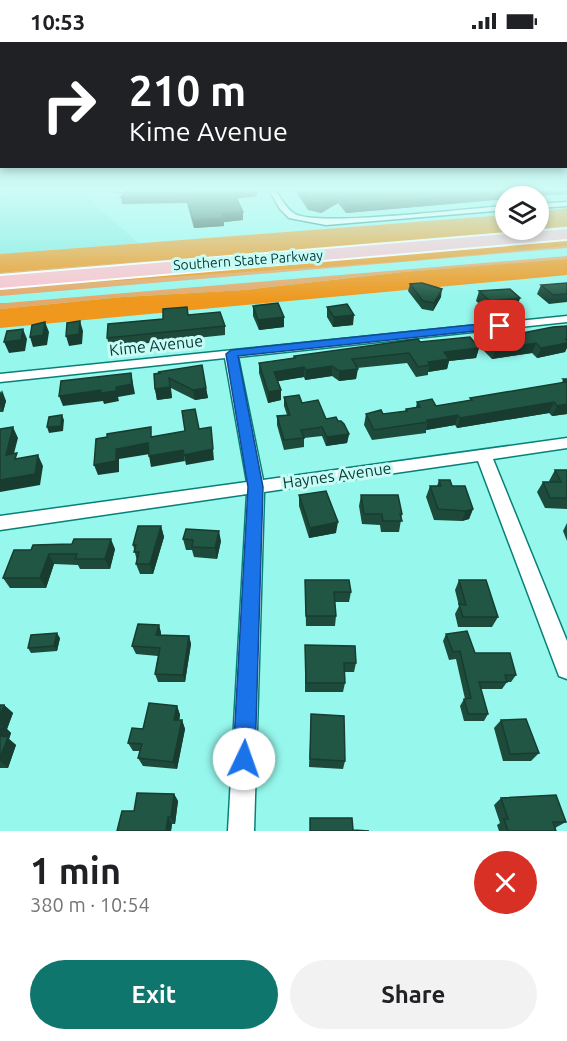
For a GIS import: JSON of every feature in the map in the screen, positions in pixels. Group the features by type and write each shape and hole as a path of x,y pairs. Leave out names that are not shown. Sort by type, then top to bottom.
{"highway":[{"name":"Southern State Parkway","path":"0,282 567,234"},
{"path":"514,257 567,252"},
{"name":"Southern State Parkway","path":"0,300 337,272"}],"street":[{"name":"Kime Avenue","path":"0,378 567,319"},
{"path":"231,354 256,487 240,831"},
{"name":"Haynes Avenue","path":"0,523 567,443"},
{"path":"483,454 567,668"}],"shaded area":[{"path":"0,227 120,227 138,243 0,254"},
{"path":"352,227 495,227 495,234 0,273 0,254"},
{"path":"559,227 567,227 567,229 549,231 549,228"},
{"path":"495,233 495,235 0,277 0,273"},
{"path":"567,237 567,248 0,296 0,285"},
{"path":"567,239 567,246 409,261 10,288 149,274"},
{"path":"567,256 567,259 550,261 403,272 244,290 123,297 0,309 0,303"},
{"path":"567,259 567,275 0,328 0,309 123,297 244,290 403,272"}],"building":[{"path":"422,283 442,289 434,303 423,301 410,284"},
{"path":"567,283 567,294 553,295 541,285"},
{"path":"510,289 520,298 490,301 479,291"},
{"path":"278,303 284,317 258,320 253,306"},
{"path":"347,304 354,315 334,317 327,307"},
{"path":"187,307 188,315 220,312 225,326 107,338 108,324 163,319 163,309"},
{"path":"80,321 79,334 66,336 67,323"},
{"path":"45,322 43,335 30,337 32,325"},
{"path":"567,326 567,339 565,339 567,343 541,348 536,343 496,349 486,340 553,327"},
{"path":"23,329 21,340 4,342 7,331"},
{"path":"470,337 479,348 444,352 449,359 428,362 430,365 418,367 409,353 352,359 358,369 339,371 332,366 306,370 304,367 274,372 281,390 268,392 259,363 418,339 420,342"},
{"path":"202,365 206,388 193,390 169,378 170,387 155,389 154,374"},
{"path":"131,373 132,384 116,387 116,391 101,393 101,390 59,396 61,381"},
{"path":"563,379 567,379 567,404 557,406 554,402 460,418 458,415 374,430 366,414 381,410 383,414 407,411 406,409 420,407 417,402 432,399 436,406 472,400 470,398 566,382"},
{"path":"299,395 302,403 318,400 326,419 336,417 344,424 349,434 327,437 322,427 301,430 304,438 284,440 277,416 290,415 284,397"},
{"path":"195,409 199,429 211,427 213,449 184,455 183,450 149,456 148,443 116,449 116,461 94,465 96,439 107,437 107,434 151,427 151,437 185,431 182,411"},
{"path":"62,415 61,426 47,427 49,417"},
{"path":"13,427 6,455 17,453 15,459 38,455 35,474 0,480 0,429"},
{"path":"555,470 567,470 567,498 550,498 543,482 561,482"},
{"path":"439,480 450,480 452,486 465,486 473,509 466,511 438,509 430,486 441,486"},
{"path":"326,491 338,522 310,528 299,495"},
{"path":"361,495 398,495 402,521 383,521 382,514 364,514"},
{"path":"138,526 161,526 150,564 136,564 139,552 134,552 136,545 133,545"},
{"path":"186,529 219,531 215,548 192,547 193,540 183,539"},
{"path":"74,539 111,539 105,559 75,559 77,554 49,554 40,578 3,578 14,550 31,550 33,545 72,544"},
{"path":"305,580 349,580 351,592 334,592 336,616 306,616"},
{"path":"459,580 486,580 498,617 463,617 459,604 466,605"},
{"path":"138,624 159,625 156,635 189,636 183,675 155,674 160,648 132,646"},
{"path":"467,631 475,653 510,653 516,675 505,675 507,682 479,682 488,714 468,714 464,699 471,698 460,651 453,652 446,634"},
{"path":"57,633 54,646 28,648 31,635"},
{"path":"305,645 355,646 356,663 344,663 345,683 306,683"},
{"path":"149,703 177,706 174,720 182,720 173,762 138,758 142,744 128,743 132,728 143,729"},
{"path":"0,705 4,705 0,717"},
{"path":"311,714 344,716 345,761 310,759"},
{"path":"526,719 539,753 510,754 501,720"},
{"path":"0,736 8,737 0,758"},
{"path":"137,793 174,794 171,817 168,817 166,831 117,831 122,811 134,811"},
{"path":"556,795 566,822 553,822 556,831 508,831 504,819 508,819 501,798"},
{"path":"310,818 352,818 353,830 369,831 310,831"}],"route":[{"path":"244,759 256,487 231,354 500,326"}]}
